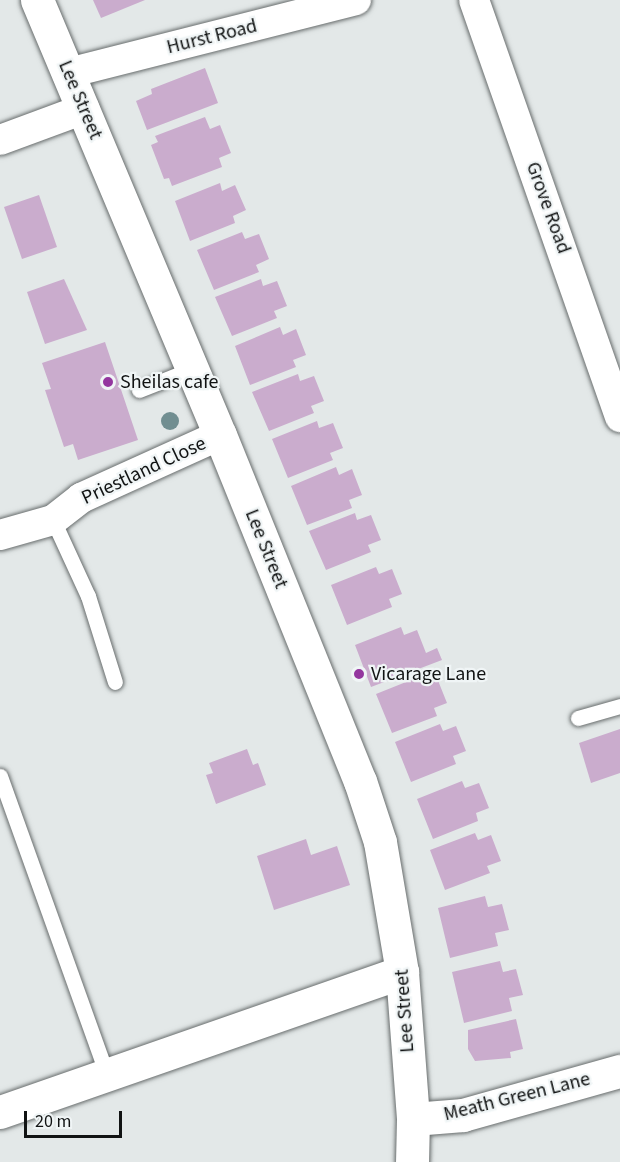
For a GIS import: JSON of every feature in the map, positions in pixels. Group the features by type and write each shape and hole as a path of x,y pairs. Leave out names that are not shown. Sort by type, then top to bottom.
{"street":[{"name":"Lee Street","path":"37,0 220,435 360,781 380,842 402,972 413,1119 412,1162"},
{"name":"Hurst Road","path":"68,74 356,0"},
{"name":"Grove Road","path":"474,0 613,369 620,417"},
{"path":"0,140 84,109"},
{"name":"Priestland Close","path":"2,534 53,520 81,498 220,435"},
{"path":"0,1112 402,972"},
{"name":"Meath Green Lane","path":"413,1119 463,1115 620,1071"}],"lane":[{"path":"139,390 192,369"},
{"path":"53,520 88,596 114,682"},
{"path":"578,718 620,706"},
{"path":"0,776 107,1075"}],"building":[{"path":"93,0 145,0 101,18"},
{"path":"205,68 218,103 147,130 136,101 152,94 151,89"},
{"path":"205,117 210,129 220,125 231,153 219,158 222,167 172,186 169,178 164,179 151,145 158,142 155,136"},
{"path":"220,183 222,191 235,185 246,210 233,216 235,223 190,241 175,201"},
{"path":"39,195 57,247 22,259 4,207"},
{"path":"242,232 245,239 259,234 269,259 256,265 259,272 214,290 197,250"},
{"path":"64,279 87,330 45,344 27,292"},
{"path":"261,279 263,286 277,281 287,306 274,311 277,318 232,336 215,297"},
{"path":"280,327 283,335 296,329 306,355 293,360 296,367 250,385 235,346"},
{"path":"105,342 138,440 78,460 73,444 64,447 45,390 51,389 42,363"},
{"path":"298,374 300,381 314,376 324,401 311,406 314,413 269,431 252,392"},
{"path":"317,421 319,428 333,423 343,448 330,453 333,460 288,478 272,439"},
{"path":"336,467 339,475 352,469 362,495 349,500 352,508 307,525 291,486"},
{"path":"355,513 357,520 371,515 381,540 368,545 371,552 326,570 309,531"},
{"path":"376,567 379,574 392,569 402,594 389,599 392,607 347,625 331,585"},
{"path":"401,627 404,635 417,630 426,653 437,648 442,660 371,687 355,645"},
{"path":"421,676 423,683 437,678 447,703 434,708 437,716 392,733 376,694"},
{"path":"440,724 443,731 456,726 466,751 453,756 456,764 411,782 395,742"},
{"path":"620,729 620,773 591,783 579,743"},
{"path":"247,749 253,765 258,763 266,785 216,804 206,775 213,773 209,763"},
{"path":"462,781 465,788 479,783 489,808 476,813 478,821 433,839 417,799"},
{"path":"475,833 478,840 491,835 501,861 487,866 490,873 445,890 430,850"},
{"path":"306,839 311,855 337,846 350,885 274,910 257,856"},
{"path":"485,896 488,907 502,904 509,930 495,933 498,946 450,958 438,908"},
{"path":"500,961 503,972 516,969 523,995 509,998 512,1011 464,1023 452,972"},
{"path":"516,1019 523,1049 510,1052 511,1058 475,1061 468,1049 468,1030"}],"place":[{"name":"Sheilas cafe","path":"108,382"},
{"name":"Vicarage Lane","path":"359,674"}]}
